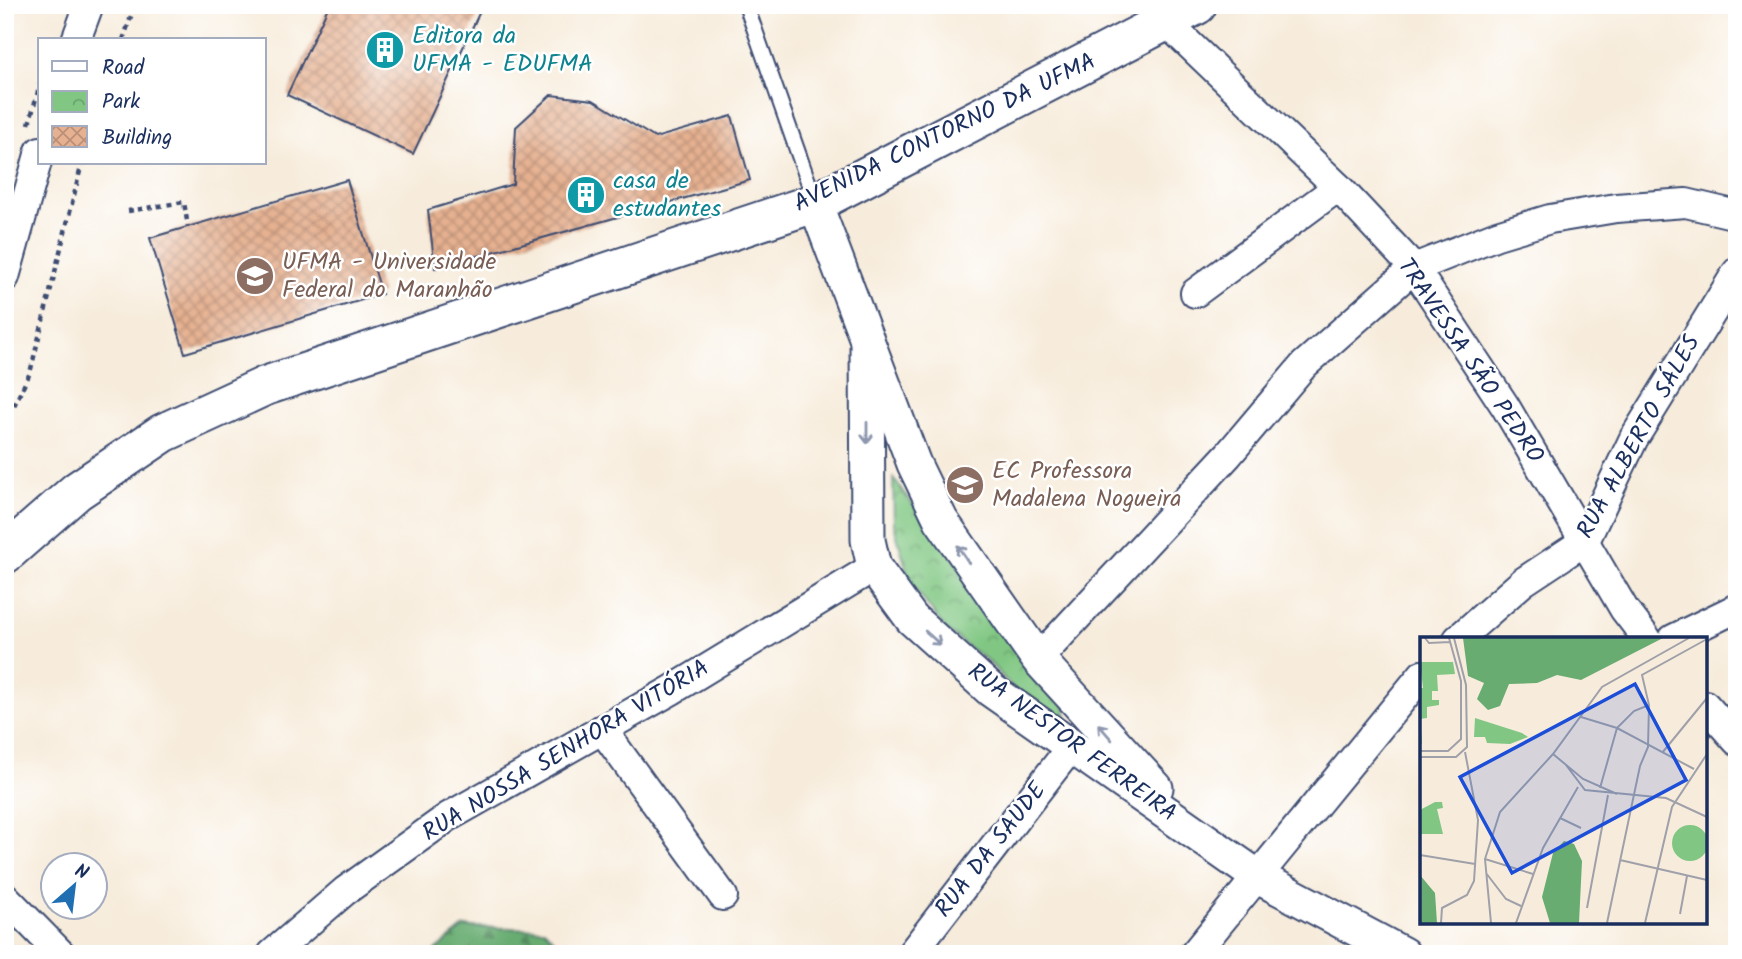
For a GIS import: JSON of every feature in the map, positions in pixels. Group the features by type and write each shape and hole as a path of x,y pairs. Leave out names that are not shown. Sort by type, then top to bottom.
{"main road":[{"name":"AVENIDA CONTORNO DA UFMA","path":"5,554 77,491 163,433 265,386 815,203 1182,14"}],"street":[{"path":"77,38 89,5"},
{"name":"TRAVESSA SÃO PEDRO","path":"1182,14 1414,268 1505,406 1624,609 1645,637"},
{"path":"5,277 38,158"},
{"path":"1195,293 1338,187"},
{"name":"RUA NESTOR FERREIRA","path":"815,203 914,464 941,520 1038,659 1201,836"},
{"path":"1038,659 1227,455 1304,365 1414,268 1497,234 1550,219 1616,208 1686,203 1737,215"},
{"name":"RUA ALBERTO SÁLES","path":"1460,637 1523,582 1586,541 1633,438 1737,272"},
{"name":"RUA NESTOR FERREIRA","path":"867,340 868,540 874,567 912,619 991,690 1258,877 1403,954"},
{"name":"RUA NOSSA SENHORA VITÓRIA","path":"272,954 345,891 448,817 874,567"},
{"path":"1677,637 1737,608"},
{"path":"1194,954 1420,677"},
{"path":"1707,707 1737,741"},
{"path":"602,729 723,896"},
{"name":"RUA DA SAUDE","path":"911,954 1071,747"},
{"path":"5,897 61,954"}],"lane":[{"path":"746,5 815,203"}],"path":[{"path":"125,38 135,5"},
{"path":"5,424 30,373 82,164"},
{"path":"128,211 184,202 188,227"}],"green space":[{"path":"893,478 1065,706 1067,716 1060,721 1034,710 988,661 947,631 910,582 894,525"},
{"path":"464,927 544,929 569,954 431,954"}],"building":[{"name":"Editora da UFMA - EDUFMA","path":"329,5 483,5 413,154 287,95"},
{"name":"casa de estudantes","path":"551,95 593,100 655,138 732,116 750,180 435,268 428,210 513,184 516,127"},
{"path":"347,180 382,294 185,353 150,238"}],"place":[{"name":"Editora da UFMA - EDUFMA","path":"385,50"},
{"name":"casa de estudantes","path":"586,195"},
{"name":"UFMA - Universidade Federal do Maranhão","path":"255,276"},
{"name":"EC Professora Madalena Nogueira","path":"965,485"}]}
